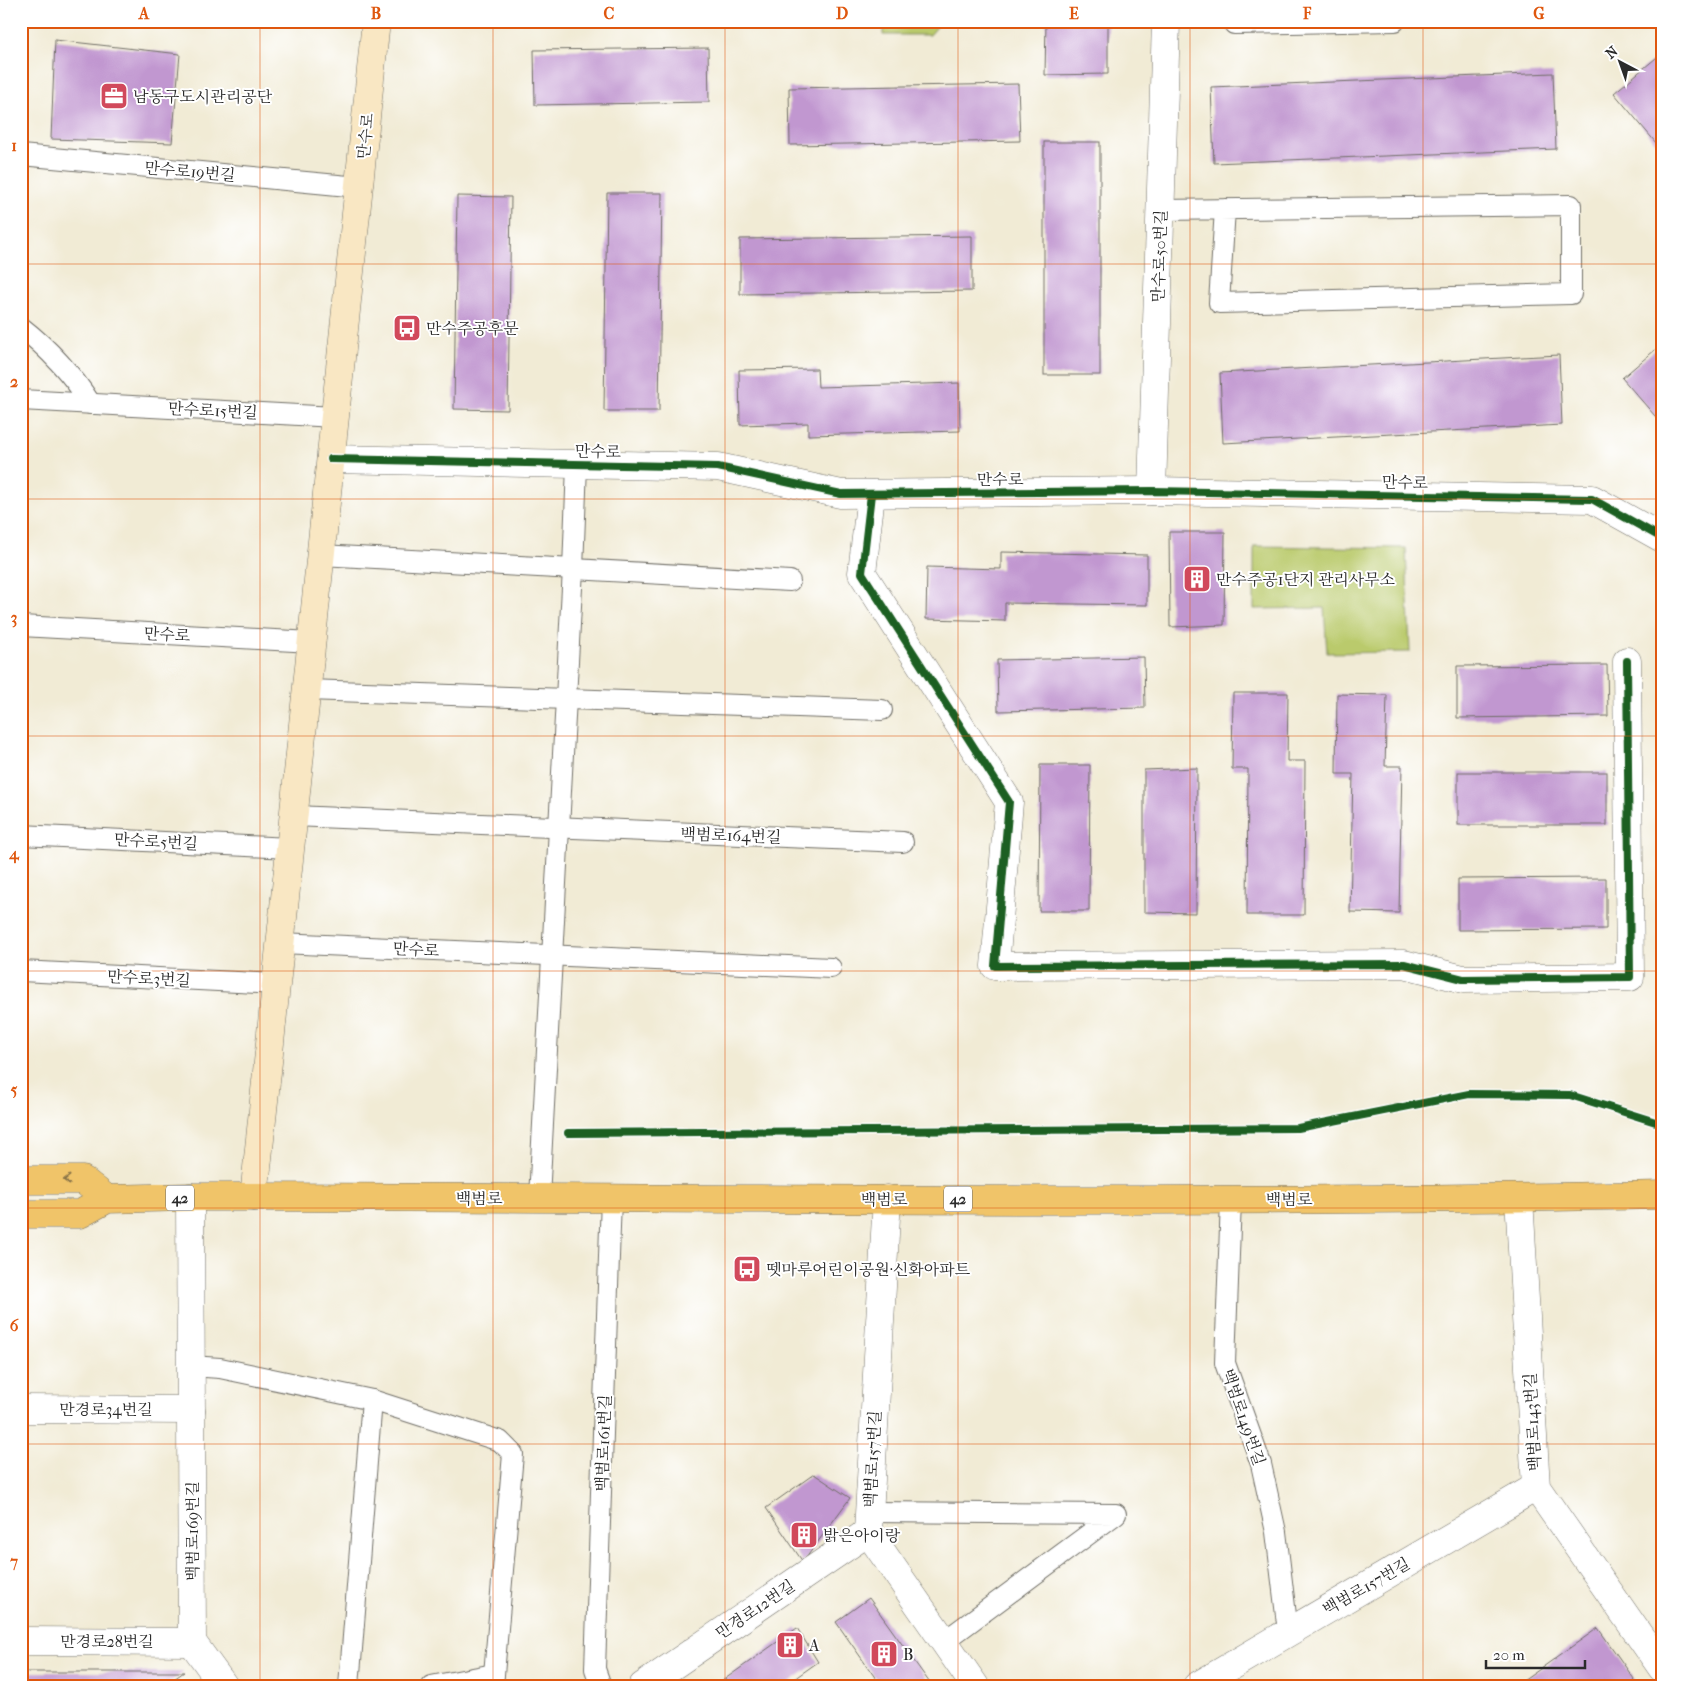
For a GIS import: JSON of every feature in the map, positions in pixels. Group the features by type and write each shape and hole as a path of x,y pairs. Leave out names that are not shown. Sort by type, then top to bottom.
{"main road":[{"path":"21,1180 83,1180 107,1199"},
{"name":"백범로","path":"21,1214 80,1214 107,1199 190,1197 1231,1200 1519,1198 1662,1194"}],"street":[{"name":"만수로","path":"254,1197 376,21"},
{"name":"만수로50번길","path":"1152,491 1166,21"},
{"name":"만수로","path":"331,459 718,467 841,494 1152,491 1592,498 1662,538"},
{"path":"871,494 862,573 1009,802 995,966 1404,964 1463,979 1630,977 1627,660"},
{"name":"백범로169번길","path":"190,1197 192,1642"},
{"name":"백범로143번길","path":"1519,1198 1536,1487 1662,1668"},
{"name":"백범로157번길","path":"887,1199 868,1522 975,1686"},
{"name":"만경로34번길","path":"21,1409 191,1410"},
{"name":"백범로157번길","path":"1196,1686 1536,1487"},
{"name":"만경로12번길","path":"643,1686 868,1522"},
{"name":"만경로28번길","path":"21,1641 192,1642"},
{"path":"192,1642 220,1684"}],"lane":[{"path":"1234,21 1234,24 1395,21"},
{"name":"만수로19번길","path":"21,155 359,187"},
{"path":"1161,210 1225,209 1571,205 1571,294 1219,302 1225,209"},
{"path":"21,327 37,340 75,378 91,404"},
{"name":"만수로15번길","path":"21,400 335,417"},
{"path":"539,1198 573,569 576,465"},
{"path":"321,554 790,580"},
{"name":"만수로","path":"21,626 312,642"},
{"path":"307,690 882,710"},
{"path":"294,816 559,828"},
{"name":"백범로164번길","path":"559,828 903,842"},
{"name":"만수로5번길","path":"21,835 290,848"},
{"name":"만수로","path":"280,943 552,955"},
{"path":"552,955 831,968"},
{"name":"만수로3번길","path":"21,971 276,984"},
{"name":"백범로161번길","path":"601,1686 595,1669 611,1198"},
{"name":"백범로149번길","path":"1231,1200 1225,1363 1261,1464 1276,1532 1288,1632"},
{"path":"191,1366 220,1368 372,1400 500,1441 512,1454 494,1680 431,1686"},
{"path":"349,1686 372,1400"},
{"path":"868,1522 1116,1514 950,1637 949,1648"}],"green space":[{"path":"883,21 942,21 930,35 883,35"},
{"path":"1254,546 1406,548 1410,652 1327,653 1324,608 1254,609"}],"building":[{"path":"1046,21 1108,21 1108,74 1045,75"},
{"name":"남동구도시관리공단","path":"55,40 180,54 172,143 51,139"},
{"path":"708,48 709,102 535,105 534,50"},
{"path":"1662,53 1662,150 1614,93"},
{"path":"1553,73 1556,149 1214,163 1211,87"},
{"path":"1018,84 1020,141 790,145 789,88"},
{"path":"1044,142 1100,142 1100,375 1044,375"},
{"path":"607,193 662,193 659,411 604,411"},
{"path":"457,196 511,197 508,410 454,409"},
{"path":"972,236 972,291 740,294 740,239"},
{"path":"1662,344 1662,424 1622,378"},
{"path":"1559,355 1562,425 1223,443 1220,373"},
{"path":"817,369 818,387 959,383 960,431 808,435 808,423 740,425 739,370"},
{"name":"만수주공1단지 관리사무소","path":"1169,532 1225,532 1224,625 1170,627"},
{"path":"1001,552 1147,555 1147,605 1005,603 1005,621 926,619 927,567 1001,569"},
{"path":"1144,657 1145,708 998,711 997,660"},
{"path":"1607,665 1608,716 1457,718 1457,666"},
{"path":"1233,693 1288,693 1287,761 1305,761 1304,915 1247,915 1248,769 1232,769"},
{"path":"1337,694 1387,695 1385,766 1402,766 1399,913 1350,912 1353,774 1336,774"},
{"path":"1040,765 1090,765 1089,911 1039,911"},
{"path":"1197,768 1196,913 1144,912 1144,770"},
{"path":"1458,772 1607,772 1607,825 1458,825"},
{"path":"1606,878 1606,929 1458,930 1458,879"},
{"name":"밝은아이랑","path":"814,1474 850,1498 803,1562 766,1508"},
{"name":"B","path":"869,1598 932,1686 881,1686 836,1622"},
{"name":"A","path":"797,1628 818,1662 784,1686 715,1686"},
{"path":"1598,1628 1639,1686 1516,1686"},
{"path":"21,1672 184,1672 164,1686 21,1686"}],"cycle path":[{"path":"331,459 718,467 841,494 1152,491 1592,499 1662,538"},
{"path":"871,494 862,573 1009,802 995,966 1404,964 1463,979 1630,977 1627,661"},
{"path":"568,1133 1298,1128 1469,1094 1570,1095 1662,1124"}],"place":[{"name":"남동구도시관리공단","path":"114,96"},
{"name":"만수주공후문","path":"407,328"},
{"name":"만수주공1단지 관리사무소","path":"1197,579"},
{"name":"뗏마루어린이공원·신화아파트","path":"747,1269"},
{"name":"밝은아이랑","path":"804,1535"},
{"name":"A","path":"790,1645"},
{"name":"B","path":"884,1654"}]}
